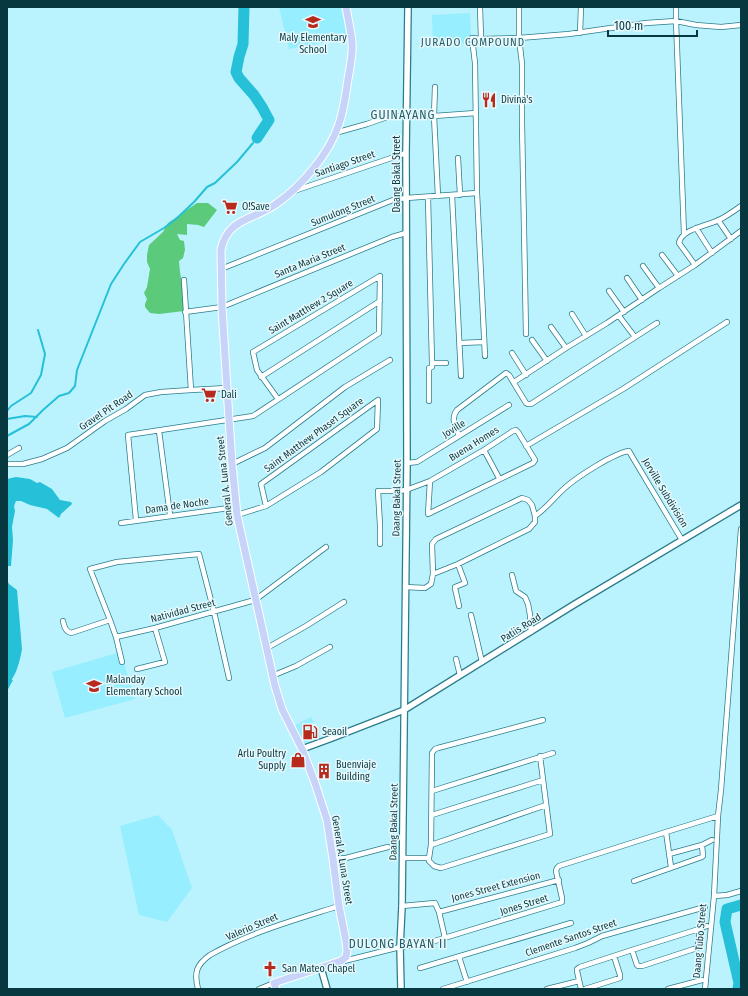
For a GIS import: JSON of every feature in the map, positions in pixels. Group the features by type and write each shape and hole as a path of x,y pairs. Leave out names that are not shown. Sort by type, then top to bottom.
{"main road":[{"name":"General A. Luna Street","path":"341,961 346,957 347,950 339,906 334,860 327,820 315,782 302,749 282,710 272,676 267,648 236,515 222,307 221,250 226,234 232,228 242,221 265,211 276,204 303,180 318,161 335,134 339,125 344,102 352,50 346,7"},
{"path":"275,986 341,961"}],"street":[{"name":"Daang Bakal Street","path":"401,989 400,947 402,906 407,463 406,153 408,7"},
{"path":"480,7 481,39"},
{"path":"519,7 519,38 522,64 526,334"},
{"path":"580,32 581,7"},
{"path":"676,7 684,234"},
{"path":"485,356 477,193 475,63 472,38 519,38 646,23 676,21 696,25 721,27 741,25"},
{"path":"435,87 434,116 438,196"},
{"path":"335,134 390,116 434,116 476,113"},
{"name":"Santiago Street","path":"290,192 406,153"},
{"path":"458,158 460,195"},
{"name":"Sumulong Street","path":"221,269 393,200 477,193"},
{"path":"452,195 461,376"},
{"path":"428,197 432,363 432,367 429,368 429,401"},
{"path":"695,265 679,243 679,240 684,234 718,220 741,206"},
{"path":"718,220 731,239"},
{"path":"696,228 712,253"},
{"path":"514,382 619,316 695,265 741,231"},
{"name":"Santa Maria Street","path":"186,312 222,307 392,237 406,233"},
{"path":"662,255 678,276"},
{"path":"643,266 659,288"},
{"name":"Saint Matthew 2 Square","path":"136,520 128,435 253,416 379,333 380,276 253,352 257,370 278,399"},
{"path":"627,278 642,300"},
{"path":"184,280 191,390"},
{"path":"609,291 624,312"},
{"path":"261,377 380,301"},
{"path":"572,314 586,336"},
{"path":"619,316 635,337"},
{"path":"526,446 623,389 727,322"},
{"path":"459,436 453,418 457,410 506,373 514,382 526,403 531,404 657,323"},
{"path":"551,327 566,348"},
{"path":"532,340 547,361"},
{"path":"460,343 484,342"},
{"path":"512,353 526,375"},
{"path":"232,464 265,448 345,387 390,360"},
{"path":"432,363 446,363"},
{"name":"Gravel Pit Road","path":"7,464 23,464 42,459 67,448 145,395 227,388"},
{"name":"Saint Matthew Phase1 Square","path":"236,515 266,506 321,472 377,429 378,400 261,484 266,506"},
{"name":"Joville","path":"407,463 417,462 508,405"},
{"name":"Buena Homes","path":"380,544 378,491 406,490 430,482 484,450 513,430 516,430 535,460 499,478"},
{"path":"159,431 170,515"},
{"path":"7,455 19,448"},
{"path":"430,482 428,514 499,478 484,450"},
{"name":"Jorville Subdivision","path":"535,516 566,486 617,454 629,451 682,540"},
{"path":"405,587 425,588 431,584 433,574 432,544 440,536 522,498 528,500 532,505 535,516 534,522 529,529 458,564 433,574"},
{"name":"Patiis Road","path":"302,749 404,710 594,592 741,505"},
{"name":"Dama de Noche","path":"121,523 236,507"},
{"name":"Daang Tubo Street","path":"705,989 714,896 718,816 741,529"},
{"path":"255,600 326,547"},
{"path":"122,662 116,637 90,569 117,562 199,554 229,678"},
{"path":"458,564 465,583 454,588 459,606"},
{"path":"512,575 516,591 525,597 528,604 531,632"},
{"name":"Natividad Street","path":"116,637 155,628 255,600"},
{"path":"267,648 344,602"},
{"path":"471,615 482,662"},
{"path":"63,621 65,628 70,633 110,620"},
{"path":"137,669 166,662 155,628"},
{"path":"272,676 296,666 330,647"},
{"path":"456,659 460,676"},
{"path":"540,756 550,834 441,868 434,866 429,861 432,815 432,753 435,750 543,720"},
{"path":"432,791 553,753"},
{"path":"432,815 543,780"},
{"path":"431,845 546,805"},
{"name":"Jones Street","path":"341,961 400,947 428,943 562,902 559,880 556,871 560,866 718,816"},
{"path":"666,832 671,867"},
{"path":"669,854 702,845 712,840"},
{"path":"634,881 702,857 702,845"},
{"path":"334,860 388,846"},
{"path":"402,858 429,858"},
{"name":"Jones Street Extension","path":"439,912 559,880"},
{"path":"714,896 741,891"},
{"path":"402,906 436,904 445,938"},
{"name":"Valerio Street","path":"198,989 196,980 197,969 210,955 279,924 339,906"},
{"name":"Clemente Santos Street","path":"443,989 575,948 602,936 705,907"},
{"path":"420,968 571,923"},
{"path":"581,989 577,971 578,969 707,926"},
{"path":"632,950 637,965 642,966 697,948 699,928"},
{"path":"585,989 620,978 614,956"},
{"path":"459,957 467,982"},
{"path":"321,968 327,989"},
{"path":"668,989 702,980"},
{"path":"549,989 579,981"},
{"path":"259,989 275,986"}],"shaded area":[{"name":"Maly Elementary School","path":"279,7 341,7 347,38 289,49"},
{"path":"470,13 471,43 433,44 432,15"},
{"path":"16,477 30,479 37,483 40,482 52,489 60,500 71,502 72,504 61,514 59,518 47,509 21,501 16,501 14,506 15,511 12,527 13,540 11,566 7,566 7,479"},
{"path":"7,580 9,584 17,590 22,649 17,669 7,691"},
{"name":"Malanday Elementary School","path":"117,653 120,664 124,663 135,699 65,718 52,672"},
{"path":"311,717 320,737 301,744 294,726"},
{"path":"158,815 172,830 192,888 167,922 139,915 120,826"}],"green space":[{"path":"197,203 208,203 217,210 204,227 187,224 187,235 177,234 180,240 184,241 185,250 183,258 179,261 184,311 159,314 150,313 145,307 147,299 144,293 147,287 150,269 147,262 149,245 163,232 168,223"}],"waterway":[{"path":"244,7 243,44 236,72 239,78 254,95 269,120 257,138"},
{"path":"7,436 29,424 59,396 69,393 75,386 77,370 111,284 140,242 176,219 207,187 215,183 237,162 253,143"},
{"path":"7,411 11,406 31,393 41,375 45,354 38,330"},
{"path":"7,419 25,416 37,417"},
{"path":"738,989 739,983 725,922 727,909 741,905"}],"place":[{"name":"Maly Elementary School","path":"313,22"},
{"name":"Divina's","path":"489,100"},
{"name":"O!Save","path":"230,207"},
{"name":"Dali","path":"209,395"},
{"name":"Malanday Elementary School","path":"94,686"},
{"name":"Seaoil","path":"310,732"},
{"name":"Arlu Poultry Supply","path":"298,760"},
{"name":"Buenviaje Building","path":"324,771"},
{"name":"San Mateo Chapel","path":"270,969"}],"district":[{"name":"JURADO COMPOUND","path":"473,42"},
{"name":"GUINAYANG","path":"403,115"},
{"name":"DULONG BAYAN II","path":"398,944"}]}
